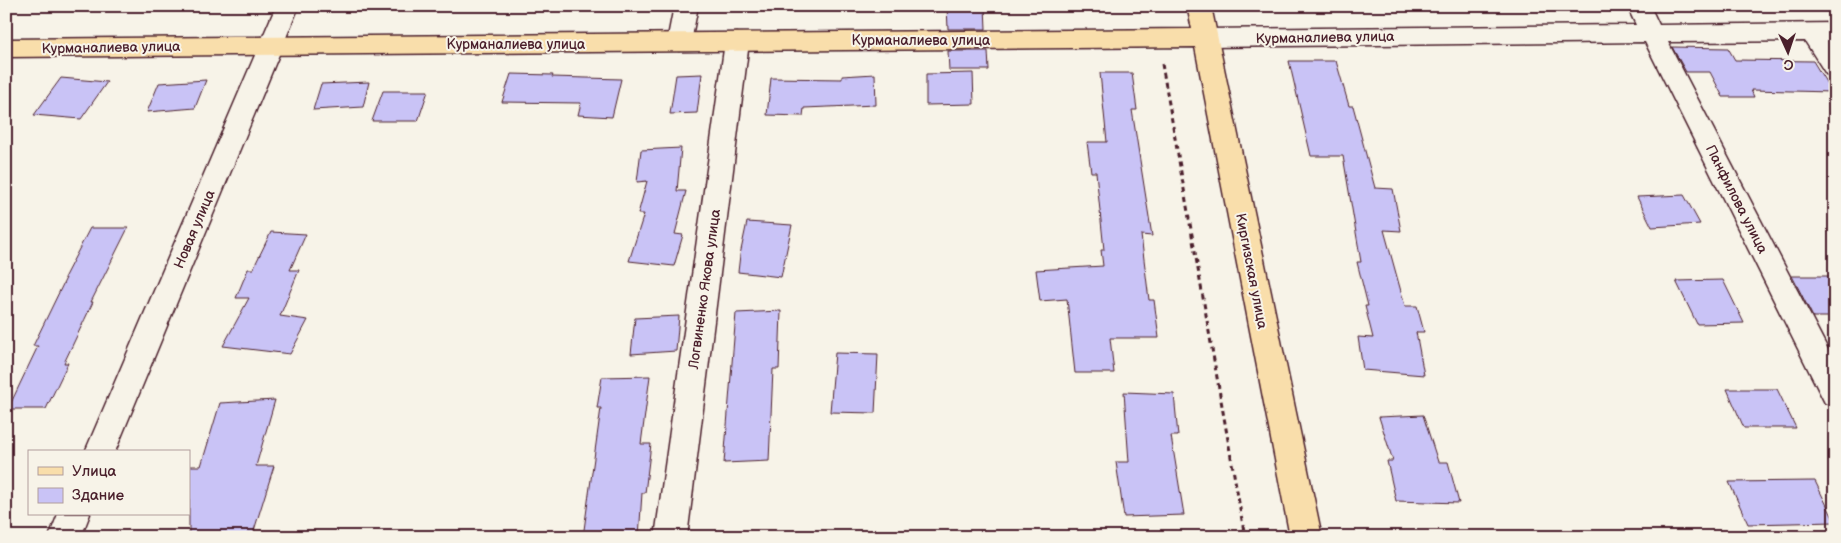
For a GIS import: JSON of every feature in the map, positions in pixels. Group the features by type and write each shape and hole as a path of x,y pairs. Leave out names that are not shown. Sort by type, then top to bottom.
{"main road":[{"name":"Киргизская улица","path":"1199,6 1306,537"},
{"name":"Курманалиева улица","path":"6,48 1205,38"}],"street":[{"name":"Новая улица","path":"101,450 288,6"},
{"path":"679,42 686,6"},
{"name":"Панфилова улица","path":"1638,6 1835,393"},
{"path":"1823,32 1835,68"},
{"name":"Курманалиева улица","path":"1205,38 1823,32"},
{"name":"Логвиненко Якова улица","path":"671,537 737,42"},
{"path":"65,537 73,516"}],"path":[{"path":"1158,38 1245,537"}],"building":[{"path":"947,6 985,6 986,29 948,29"},
{"path":"1672,47 1728,48 1735,60 1813,61 1832,92 1751,90 1754,97 1723,97 1710,72 1686,72"},
{"path":"948,51 988,51 989,70 949,70"},
{"path":"1289,61 1336,61 1349,106 1353,106 1375,188 1393,189 1401,231 1384,230 1405,306 1417,306 1424,332 1416,332 1424,375 1363,370 1358,337 1373,338 1365,306 1368,306 1357,262 1361,262 1343,156 1311,156"},
{"path":"973,73 974,104 926,105 926,74"},
{"path":"1100,73 1132,73 1137,110 1132,110 1152,236 1141,235 1149,300 1154,300 1159,338 1110,338 1114,373 1075,373 1067,299 1040,301 1036,270 1103,266 1101,250 1104,250 1096,172 1091,172 1087,142 1107,142"},
{"path":"511,74 621,79 612,117 578,115 581,103 502,102"},
{"path":"702,74 697,113 670,114 676,75"},
{"path":"875,74 876,105 804,108 803,116 767,115 771,78 842,79 842,76"},
{"path":"61,78 107,82 81,119 34,115"},
{"path":"206,80 195,108 147,112 159,83"},
{"path":"369,82 363,107 313,110 321,84"},
{"path":"383,91 428,91 418,121 372,121"},
{"path":"681,148 677,191 686,191 675,234 683,235 674,266 629,261 644,214 638,214 647,181 637,182 641,150"},
{"path":"1684,195 1700,224 1652,227 1637,197"},
{"path":"747,222 792,225 781,277 738,272"},
{"path":"90,228 128,228 91,302 93,302 64,363 68,363 46,409 8,409 38,346 33,346 66,278 64,278"},
{"path":"271,232 306,234 290,270 299,270 280,316 308,320 290,354 223,346 249,298 236,298 248,269 253,269"},
{"path":"1792,276 1835,276 1835,317 1813,317"},
{"path":"1723,280 1744,323 1697,324 1676,281"},
{"path":"781,311 779,369 773,369 769,461 724,463 736,313"},
{"path":"679,316 676,351 631,354 635,318"},
{"path":"835,353 878,354 875,413 830,412"},
{"path":"650,376 641,444 651,444 645,493 642,493 639,537 583,537 601,408 597,408 602,377"},
{"path":"1727,389 1777,389 1796,428 1744,428"},
{"path":"1124,392 1174,394 1178,436 1171,436 1184,515 1124,517 1116,462 1129,462"},
{"path":"275,400 256,466 274,466 252,537 189,537 190,466 201,466 220,403"},
{"path":"1423,415 1438,462 1448,462 1459,503 1396,501 1387,461 1393,461 1379,417"},
{"path":"1815,481 1835,522 1748,524 1729,482"}]}
